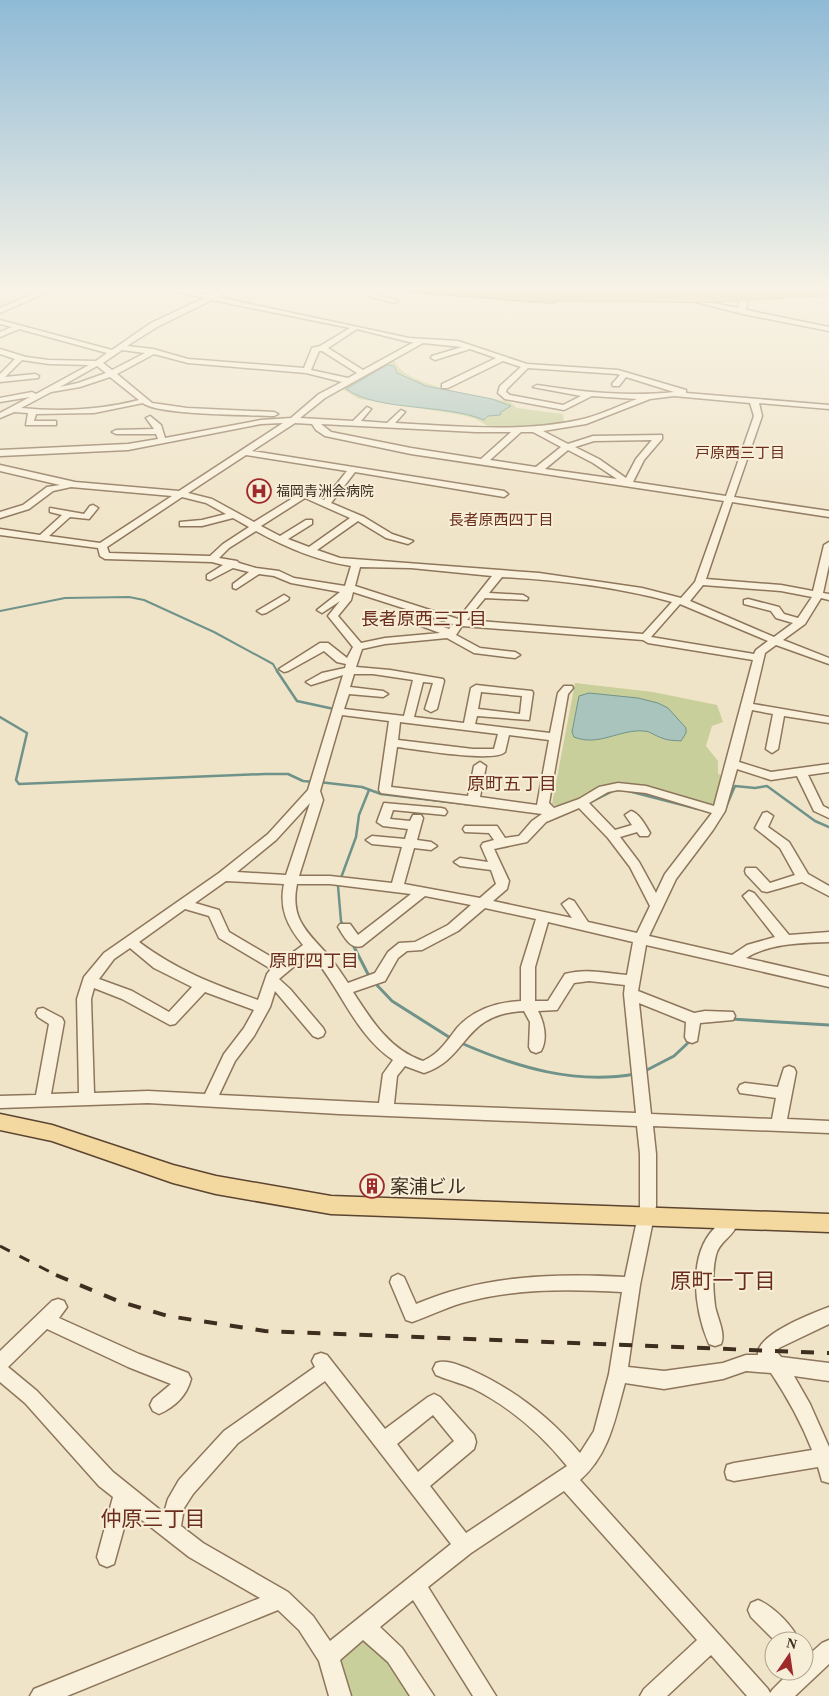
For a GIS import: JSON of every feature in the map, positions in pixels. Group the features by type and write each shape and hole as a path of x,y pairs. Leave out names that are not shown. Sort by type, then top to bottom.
{"main road":[{"path":"0,1122 52,1133 173,1174 216,1185 331,1205 829,1223"}],"street":[{"path":"0,379 10,367"},
{"path":"0,416 89,367"},
{"path":"103,367 150,405 167,409 251,413 315,421 422,427 518,431 569,426 649,397"},
{"path":"0,400 80,386 123,367"},
{"path":"262,367 308,371 349,381"},
{"path":"307,367 306,369 308,371"},
{"path":"353,367 362,373"},
{"path":"0,532 44,536 102,546 295,418 322,396 373,367"},
{"path":"445,386 484,367"},
{"path":"494,399 502,393 503,388 525,367"},
{"path":"548,367 604,370 625,374 683,390 684,394"},
{"path":"616,384 625,374"},
{"path":"0,379 35,376"},
{"path":"537,386 588,395 605,394 649,397 684,394 829,407"},
{"path":"502,393 508,397 564,408 588,395"},
{"path":"0,407 32,412 89,412 119,408 143,400"},
{"path":"646,637 681,601 692,594 700,582 758,416 754,401"},
{"path":"564,408 569,426 589,440"},
{"path":"355,423 366,409"},
{"path":"32,412 29,423 53,423"},
{"path":"388,425 401,412"},
{"path":"150,418 157,425 162,442"},
{"path":"0,453 110,449 162,442 255,423 295,418"},
{"path":"422,427 428,418"},
{"path":"315,421 319,428 328,434 411,451 829,514"},
{"path":"534,430 586,455 628,483"},
{"path":"116,432 159,431"},
{"path":"483,462 518,431"},
{"path":"539,469 566,447 589,440 635,436 659,437 640,459 628,483"},
{"path":"0,460 16,452"},
{"path":"244,452 504,494"},
{"path":"0,468 75,485 181,493 208,501 255,527 309,551 356,564 411,565 458,571 500,573 628,589 681,601 802,652 829,661"},
{"path":"325,504 352,470"},
{"path":"0,515 26,507 50,489 75,485"},
{"path":"212,559 226,546 304,495 375,526 389,536 408,541"},
{"path":"53,510 86,517 93,508"},
{"path":"44,536 68,514"},
{"path":"183,524 202,523 234,515"},
{"path":"309,551 358,518"},
{"path":"282,540 310,522"},
{"path":"328,1656 464,1546 573,1473 592,1452 602,1435 618,1374 632,1285 647,1216 649,1178 632,988 640,940 676,866 709,827 719,811 733,764 760,652 801,622 817,596 829,545"},
{"path":"102,546 106,556 212,559 230,564 260,568 276,572 291,580 348,589 460,623 646,637 648,640 758,658"},
{"path":"210,577 230,564"},
{"path":"356,564 346,600 333,616 358,647"},
{"path":"236,586 260,568"},
{"path":"358,647 386,641 450,635 500,573"},
{"path":"700,582 781,588 829,597"},
{"path":"322,610 348,589"},
{"path":"482,596 523,598"},
{"path":"262,611 284,598"},
{"path":"748,602 775,609 780,616 801,622"},
{"path":"412,619 447,632 478,651 515,655"},
{"path":"284,669 324,645 350,666 438,681 431,709"},
{"path":"87,1098 84,999 96,969 109,956 224,876 272,837 314,791 350,666 358,647"},
{"path":"311,682 350,666"},
{"path":"408,720 419,678"},
{"path":"468,727 471,712 476,688 528,693 525,718 471,712"},
{"path":"551,812 543,804 563,693 568,688"},
{"path":"344,690 383,694"},
{"path":"747,706 829,720"},
{"path":"337,711 555,738"},
{"path":"772,749 778,712"},
{"path":"395,718 385,790 551,812"},
{"path":"391,743 473,753 499,752 504,731"},
{"path":"733,764 770,776 829,768"},
{"path":"473,801 480,766"},
{"path":"801,772 818,808 829,814"},
{"path":"343,990 380,977 393,955 404,946 417,947 453,928 484,903 502,886 503,881 487,846 523,839 533,824 551,812 582,803 605,788 628,786 719,811"},
{"path":"314,791 317,800 292,880 288,900 289,909 310,946 329,966 361,1017 380,1040 403,1058 417,1066 424,1067 440,1060 469,1024 506,1006 552,1006 570,978 589,976 632,988 694,1019 705,1016 728,1016"},
{"path":"582,803 612,835 635,865 656,905"},
{"path":"414,826 383,822 388,806 441,812"},
{"path":"397,888 420,809"},
{"path":"612,835 642,830 631,815"},
{"path":"767,816 761,828 786,845 803,877 829,892"},
{"path":"469,828 493,829 502,843"},
{"path":"372,840 431,846"},
{"path":"460,862 487,866 494,864"},
{"path":"751,871 767,888 803,877"},
{"path":"224,876 330,880 423,891 484,903 829,982"},
{"path":"345,927 351,931 357,943 423,891"},
{"path":"749,896 785,940"},
{"path":"183,904 214,913 224,935 276,974 305,1020 318,1032"},
{"path":"569,904 581,922 580,926"},
{"path":"536,1047 537,1022 528,1006 528,967 543,917"},
{"path":"734,961 740,953 785,940 829,937"},
{"path":"130,941 159,964 202,986 262,1007"},
{"path":"210,1101 229,1058 249,1032 276,974 310,946"},
{"path":"90,982 127,995 170,1020 202,986"},
{"path":"43,1013 52,1017 57,1022 43,1100"},
{"path":"692,1038 694,1019"},
{"path":"386,1110 390,1074 403,1058"},
{"path":"778,1125 789,1072"},
{"path":"745,1089 772,1090 785,1095"},
{"path":"0,1102 148,1097 386,1110 829,1127"},
{"path":"715,1338 704,1291 710,1247 721,1231 728,1227 726,1218"},
{"path":"398,1282 412,1314 429,1306 460,1296 514,1286 573,1283 632,1285"},
{"path":"0,1363 58,1307"},
{"path":"829,1315 773,1342 766,1352 776,1363 813,1433 829,1474"},
{"path":"46,1320 134,1361 182,1379 180,1388 158,1405"},
{"path":"618,1374 664,1380 723,1370 746,1363 776,1363 829,1372"},
{"path":"169,1528 173,1521 175,1506 186,1487 231,1437 324,1365 464,1546"},
{"path":"442,1370 461,1374 499,1395 548,1432 567,1450 573,1473 711,1640 761,1696"},
{"path":"0,1371 31,1397 106,1478 124,1493 196,1550 277,1597 306,1623 328,1656 340,1696"},
{"path":"384,1442 434,1403 467,1442 417,1485"},
{"path":"734,1472 823,1456"},
{"path":"107,1557 124,1493"},
{"path":"416,1586 485,1696"},
{"path":"45,1695 270,1604 277,1597"},
{"path":"758,1610 779,1631"},
{"path":"365,1628 395,1655 423,1696"},
{"path":"651,1696 711,1640"},
{"path":"814,1658 829,1650"},
{"path":"780,1696 792,1681"}],"green space":[{"path":"377,367 400,367 413,377 428,384 510,402 517,408 563,414 564,423 541,427 493,429 476,419 462,415 359,399 342,389"},
{"path":"575,683 653,692 717,705 723,722 712,726 706,746 718,761 718,773 724,779 715,807 631,784 618,783 580,800 556,806 552,804"},
{"path":"366,1640 395,1668 411,1696 352,1696 340,1659"}],"water":[{"path":"383,367 394,367 397,373 426,386 492,399 511,406 501,412 500,415 488,416 484,420 450,411 376,401 346,389"},
{"path":"589,693 638,698 658,703 668,708 686,728 686,733 681,741 667,740 644,731 626,732 592,740 574,737 572,732 579,696"}],"waterway":[{"path":"0,611 65,598 129,597 144,600 214,632 273,664 278,673"},
{"path":"277,671 297,701 334,709"},
{"path":"0,717 27,733 16,780 19,784 265,774 288,774 303,781 314,782"},
{"path":"319,782 362,787 381,794 474,805"},
{"path":"726,807 735,786 755,788 767,786 815,821 829,827"},
{"path":"344,927 341,921 338,886 356,837 359,815 369,790"},
{"path":"587,804 613,791"},
{"path":"628,791 698,809"},
{"path":"352,943 370,978"},
{"path":"374,982 392,1001 452,1039"},
{"path":"731,1019 829,1025"},
{"path":"643,1072 674,1056 690,1041"},
{"path":"461,1043 503,1060 546,1072 590,1077 613,1077 635,1074"}],"railway":[{"path":"0,1246 56,1275"},
{"path":"56,1275 118,1301 168,1316 265,1331 829,1353"}],"place":[{"name":"福岡青洲会病院","path":"259,491"},
{"name":"案浦ビル","path":"372,1186"}],"district":[{"name":"戸原西三丁目","path":"740,453"},
{"name":"長者原西四丁目","path":"501,520"},
{"name":"長者原西三丁目","path":"424,619"},
{"name":"原町五丁目","path":"512,784"},
{"name":"原町四丁目","path":"314,961"},
{"name":"原町一丁目","path":"723,1281"},
{"name":"仲原三丁目","path":"153,1519"}]}
